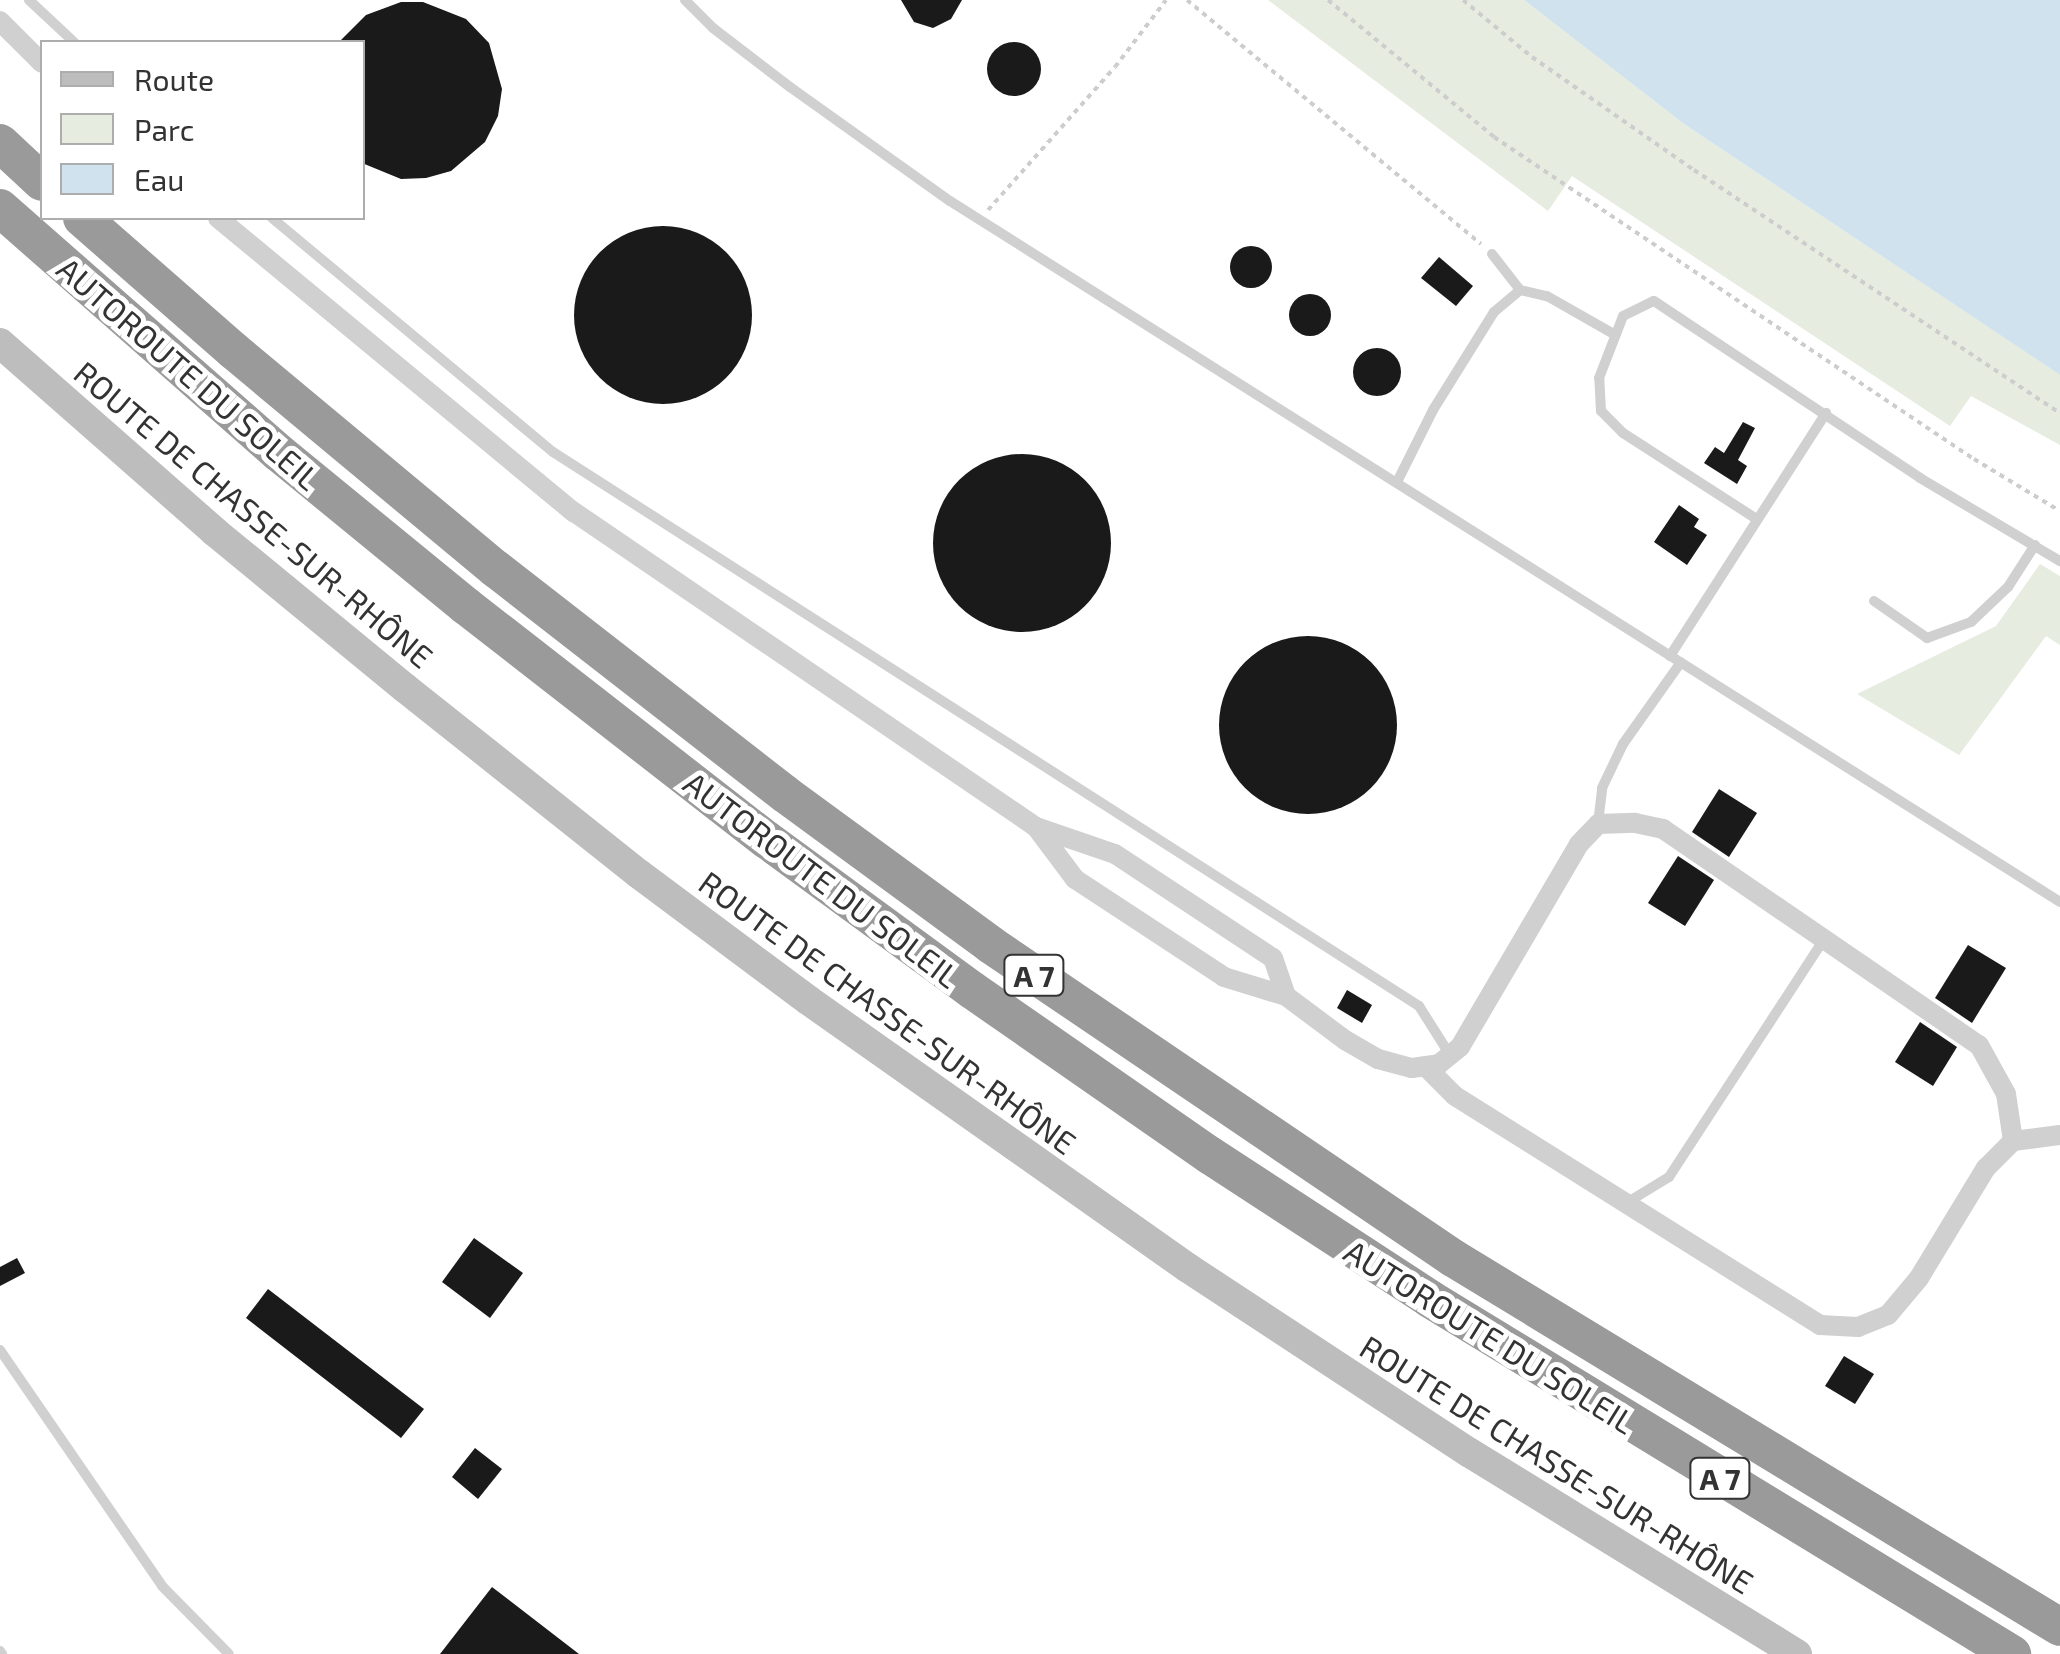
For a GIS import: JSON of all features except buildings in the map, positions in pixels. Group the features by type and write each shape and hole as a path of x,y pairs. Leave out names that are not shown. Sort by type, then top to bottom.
{"highway":[{"path":"0,144 40,180"},
{"name":"AUTOROUTE DU SOLEIL","path":"0,208 279,453 466,606 767,840 972,990 1211,1156 1430,1300 2012,1654"},
{"name":"AUTOROUTE DU SOLEIL","path":"84,220 234,351 496,569 785,794 991,945 1453,1258 2060,1627"}],"main road":[{"name":"ROUTE DE CHASSE-SUR-RHÔNE","path":"0,343 216,532 405,688 639,874 792,988 1204,1279 1501,1473 1797,1654"}],"street":[{"path":"0,21 40,60"},
{"path":"220,220 574,512 1036,827 1115,854 1272,958 1286,996"},
{"path":"1036,827 1075,880 1224,978 1286,996 1344,1040 1378,1059 1412,1068 1439,1064 1460,1047 1580,844 1598,824 1635,822 1662,829 1979,1046 2006,1094 2012,1141"},
{"path":"1426,1066 1455,1096 1820,1324 1858,1327 1888,1315 1918,1278 1986,1168 2012,1141 2060,1136"}],"lane":[{"path":"29,0 72,40"},
{"path":"685,0 713,28 790,87 980,220 2060,902"},
{"path":"274,220 553,452 1420,1006 1450,1055"},
{"path":"1492,254 1520,290 1548,296 1614,334"},
{"path":"1397,482 1433,410 1494,312 1520,290"},
{"path":"1756,518 1623,434 1601,411 1599,378 1623,316 1654,300 1920,478 2060,561"},
{"path":"1598,824 1602,788 1623,744 1756,518 1826,414"},
{"path":"1874,601 1927,638 1942,633 1971,622 2008,587 2035,546"},
{"path":"1626,1203 1644,1197 1670,1177 1824,938"},
{"path":"0,1350 162,1586 229,1654"}],"path":[{"path":"980,220 1116,68 1166,0"},
{"path":"1187,0 1492,254"},
{"path":"1328,0 1494,137 1974,459 2060,511"},
{"path":"1463,0 1532,58 2060,413"}],"green space":[{"path":"1268,0 1524,0 1684,124 2060,375 2060,445 1971,396 1950,426 1572,176 1548,211"},
{"path":"2040,564 2060,576 2060,645 2046,636 1959,755 1857,694 1996,626"}],"water":[{"path":"1524,0 2060,0 2060,375 1684,124"}]}
